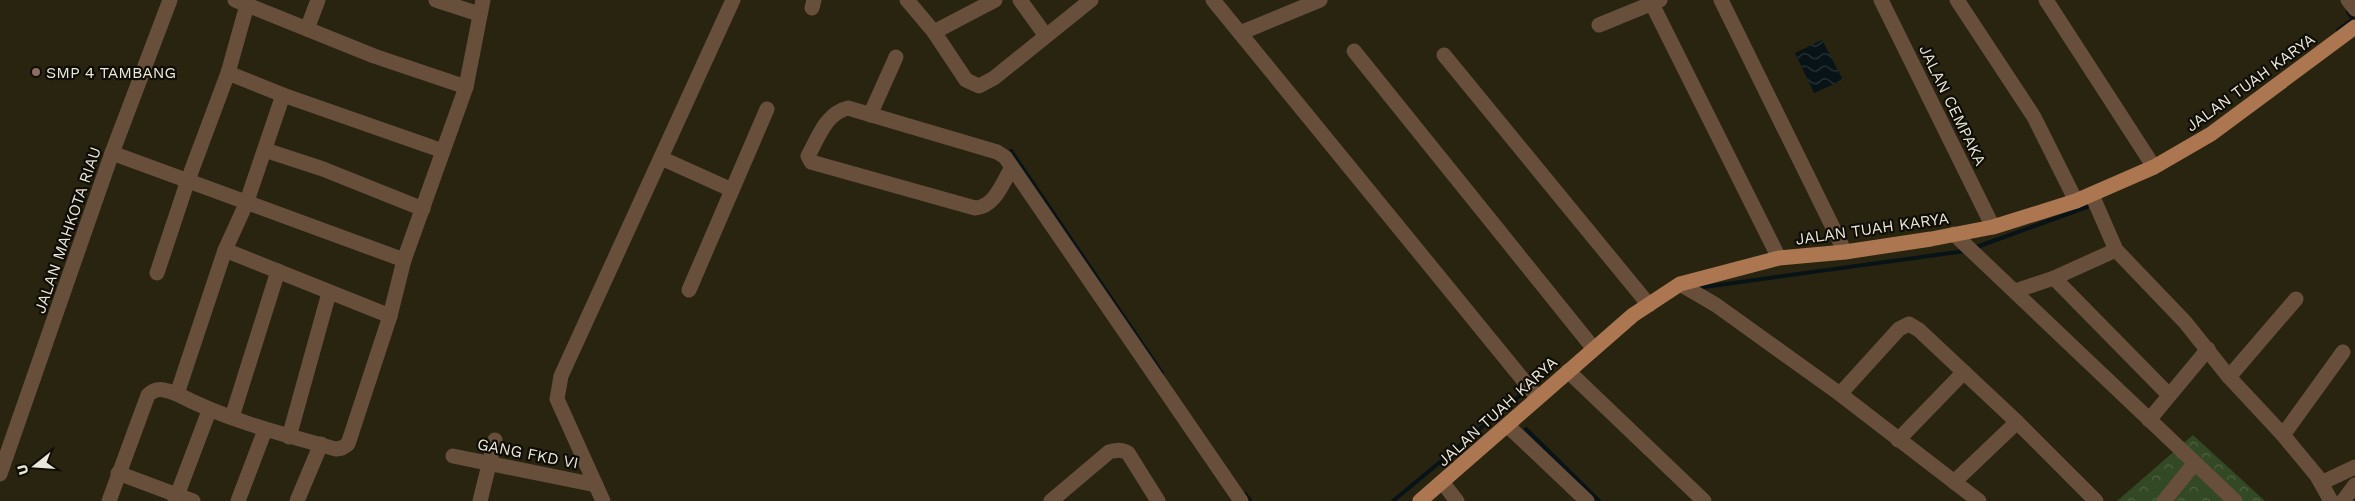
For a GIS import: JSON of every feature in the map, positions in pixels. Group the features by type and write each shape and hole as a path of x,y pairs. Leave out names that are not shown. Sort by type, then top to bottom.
{"main road":[{"name":"JALAN TUAH KARYA","path":"1420,501 1443,483 1594,349 1649,305 1680,284 1779,258 1845,252 1993,226 2092,195 2154,167 2211,134 2355,27"}],"street":[{"name":"JALAN MAHKOTA RIAU","path":"0,474 112,153 170,0"},
{"path":"307,29 318,0"},
{"path":"109,501 148,395 154,390 162,389 209,411 289,437 336,448 342,448 348,444 390,316 404,260 466,87 475,48 481,7 436,0"},
{"path":"603,501 557,399 561,376 733,0"},
{"path":"907,0 934,32 966,80 979,86 994,78 1091,0"},
{"path":"934,32 995,0"},
{"path":"1020,0 1046,36"},
{"path":"1213,0 1538,398"},
{"path":"1240,33 1320,0"},
{"path":"1721,0 1845,252"},
{"name":"JALAN CEMPAKA","path":"1881,0 1993,226"},
{"path":"1957,0 2034,117 2076,201"},
{"path":"2046,0 2154,167"},
{"path":"2348,0 2355,9"},
{"path":"1599,25 1654,1 1779,258"},
{"path":"156,273 228,73 241,2 374,56 466,87"},
{"path":"1354,51 1594,349"},
{"path":"1444,55 1649,305"},
{"path":"870,115 896,57"},
{"path":"228,73 444,151"},
{"path":"176,394 225,250 246,204 283,94"},
{"path":"1012,167 990,203 984,208 975,208 811,162 808,156 829,119 839,110 848,108 997,152 1005,157 1012,167 1241,501"},
{"path":"689,290 767,109"},
{"path":"265,150 323,169 423,209"},
{"path":"112,153 188,180 246,204 404,260"},
{"path":"661,158 732,190"},
{"path":"2092,195 2116,250 2185,322 2229,377 2283,435 2317,476 2331,501"},
{"path":"1954,234 2235,501"},
{"path":"225,250 390,316"},
{"path":"2015,291 2054,278 2116,250"},
{"path":"232,417 278,271"},
{"path":"2054,278 2170,395"},
{"path":"1680,284 1716,305 1840,394 1979,501"},
{"path":"289,437 329,293"},
{"path":"2229,377 2296,299"},
{"path":"1840,394 1899,328 1909,324 1919,330 2017,422 2096,501"},
{"path":"2149,420 2208,349"},
{"path":"2283,435 2343,352"},
{"path":"1568,371 1704,501"},
{"path":"1898,440 1964,372"},
{"path":"176,498 209,411"},
{"path":"1954,482 2017,422"},
{"path":"1508,426 1587,501"},
{"path":"238,501 265,430"},
{"path":"480,501 495,440"},
{"path":"297,501 321,444"},
{"path":"1051,501 1109,452 1122,450 1128,453 1158,501"},
{"name":"GANG FKD VI","path":"453,456 596,485"},
{"path":"2164,501 2194,464"},
{"path":"2320,483 2355,467"},
{"path":"118,473 176,498 193,501"},
{"path":"1443,483 1457,501"},
{"path":"2344,501 2355,484"}],"green space":[{"path":"2193,435 2265,501 2117,501"}],"water":[{"path":"1822,40 1843,80 1814,93 1795,53"}],"waterway":[{"path":"2338,30 2353,19 2348,12"},
{"path":"1011,151 1162,373"},
{"path":"1974,248 2087,207"},
{"path":"1697,288 1965,251"},
{"path":"1393,501 1523,393"},
{"path":"1526,429 1599,501"},
{"path":"1245,494 1250,501"}],"place":[{"name":"SMP 4 TAMBANG","path":"36,72"}]}
